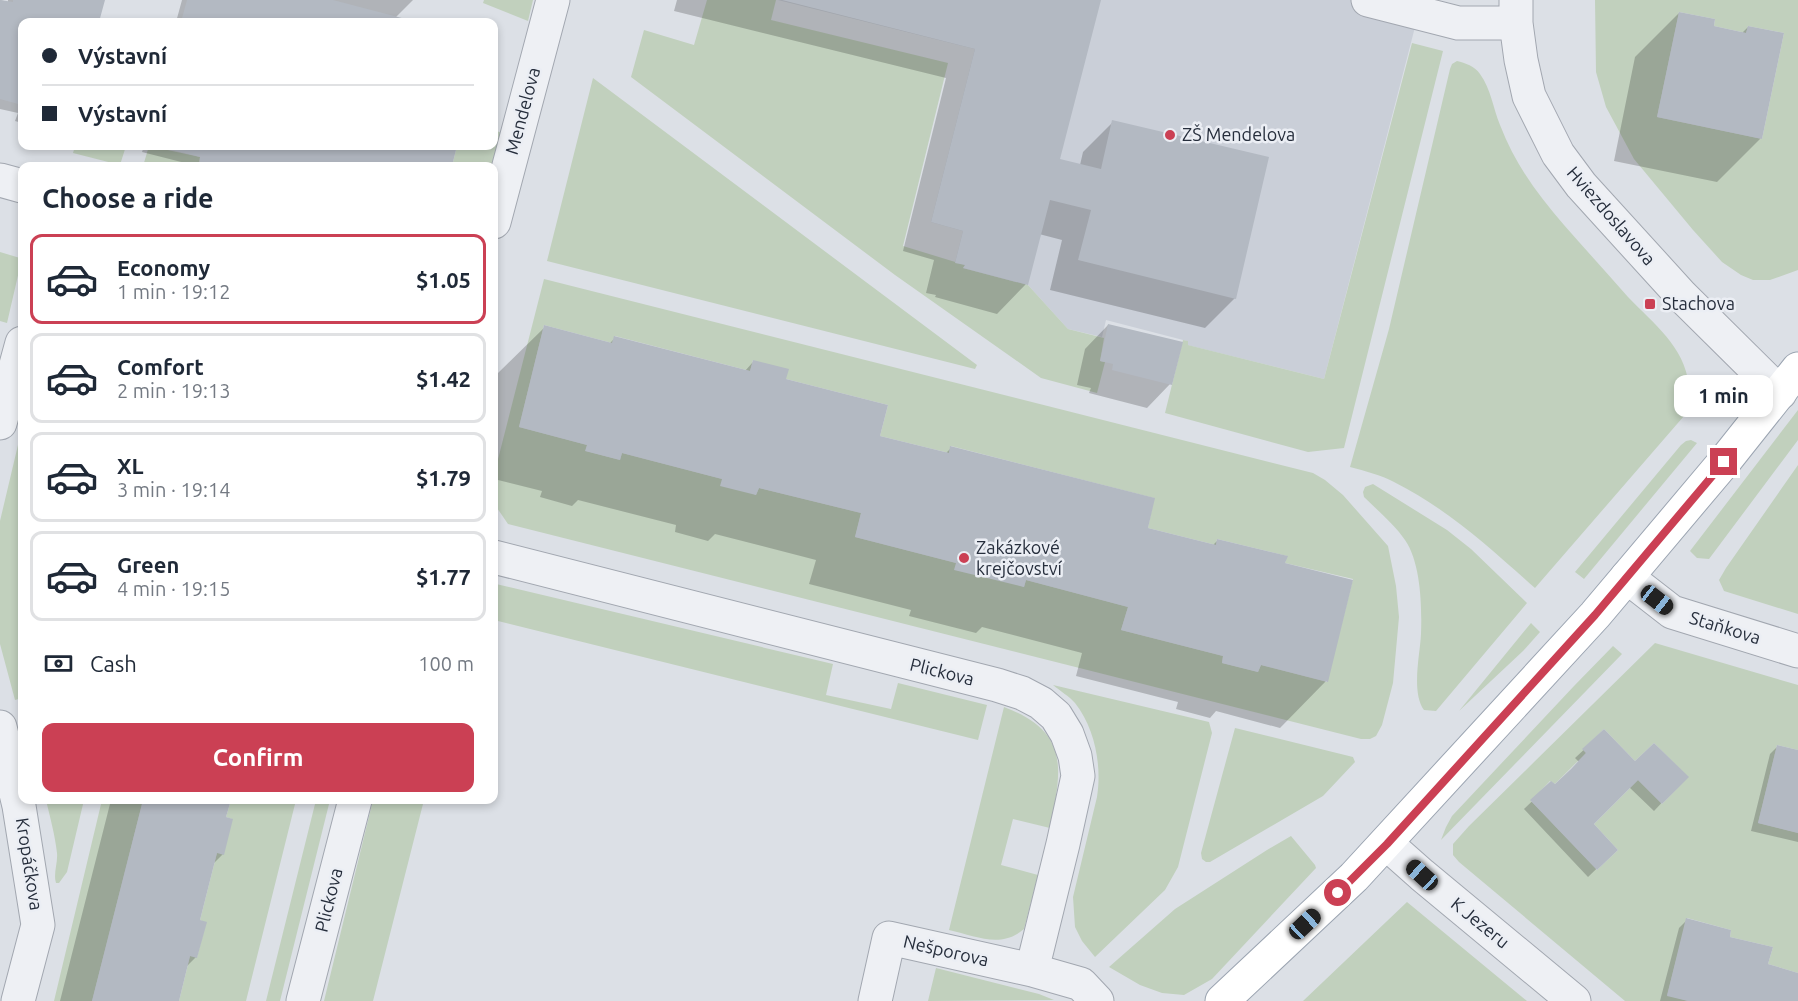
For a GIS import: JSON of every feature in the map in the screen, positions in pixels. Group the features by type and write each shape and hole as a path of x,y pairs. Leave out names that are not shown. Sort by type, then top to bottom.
{"main road":[{"path":"1222,1001 1354,878 1387,844 1595,615 1789,381"}],"street":[{"name":"Mendelova","path":"498,207 553,0"},
{"path":"1368,0 1458,23 1516,11"},
{"name":"Hviezdoslavova","path":"1516,11 1521,60 1529,96 1558,154 1581,185 1682,296 1789,381"},
{"path":"0,180 18,185"},
{"path":"0,423 18,358"},
{"name":"Plickova","path":"498,558 997,686 1022,693 1041,703 1056,716 1067,734 1075,756 1078,776 1032,970"},
{"name":"Staňkova","path":"1627,577 1672,612 1798,651"},
{"name":"Kropáčkova","path":"0,728 18,798"},
{"name":"Kropáčkova","path":"18,1001 38,925 19,804"},
{"name":"Plickova","path":"303,1001 354,804"},
{"name":"K Jezeru","path":"1387,844 1575,1001"},
{"name":"Nešporova","path":"875,1001 889,938 1032,970"},
{"path":"1032,970 1081,984 1097,1001"}],"shaded area":[{"name":"ZŠ Mendelova","path":"778,0 1422,0 1324,379 1187,345 1187,341 1106,320 1102,337 1068,329 1028,285 963,268 964,265 955,263 963,231 931,222 975,49"}],"green space":[{"path":"484,0 533,0 528,21 483,3"},
{"path":"707,0 776,0 771,20 948,63 903,246 965,265 963,268 1028,285 1068,329 1104,338 1100,361 1105,362 1097,393 1041,378 895,275 631,77 644,30 694,45"},
{"path":"1595,0 1798,0 1798,270 1770,280 1753,280 1722,262 1634,159 1606,107 1596,72","holes":["1679,12 1715,19 1714,26 1746,33 1748,26 1784,33 1762,139 1657,117"]},
{"path":"1412,43 1443,51 1344,448 1308,452 1165,413 1183,340 1188,341 1188,345 1324,379"},
{"path":"1457,61 1478,71 1484,80 1513,153 1528,178 1564,225 1666,336 1681,359 1690,389 1689,405 1684,416 1535,588 1468,530 1433,504 1389,480 1350,467 1389,329 1450,69"},
{"path":"593,78 977,365 975,369 547,261"},
{"path":"498,132 502,133 498,148"},
{"path":"74,150 125,150 121,162 108,162 73,153"},
{"path":"148,150 168,150 200,157 199,162 144,162"},
{"path":"456,150 497,150 494,162 453,162"},
{"path":"0,252 18,257 18,275 7,323 0,321"},
{"path":"544,279 1313,473 1343,495 1388,546 1399,617 1393,683 1382,725 1376,736 1361,739 508,524 498,509 498,459","holes":["544,325 612,343 615,336 750,371 753,360 786,379 888,405 880,436 949,453 951,446 1154,498 1148,528 1216,545 1217,539 1287,556 1285,563 1353,579 1327,682 1261,665 1258,672 1222,663 1223,656 1121,630 1128,607 1026,580 1024,587 956,563 855,537 861,513 759,488 756,495 722,479 622,453 620,460 586,451 587,445 519,427"]},
{"path":"1798,410 1798,440 1709,559 1697,558 1690,551"},
{"path":"1691,440 1697,443 1584,579 1575,572 1681,445"},
{"path":"18,445 18,699 15,700 0,644 0,521"},
{"path":"1798,465 1798,614 1724,591 1719,580"},
{"path":"1373,484 1447,530 1471,549 1527,603 1436,711 1424,710 1418,693 1421,611 1414,561 1401,534 1364,497 1365,487"},
{"path":"498,584 833,664 826,695 891,709 898,683 987,705 978,740 498,621"},
{"path":"1531,623 1540,632 1459,711"},
{"path":"1655,643 1798,685 1798,750 1777,745 1758,823 1798,833 1798,973 1768,964 1773,947 1730,937 1731,930 1687,918 1667,995 1688,1001 1625,1001 1459,862 1453,855 1453,844","holes":["1604,729 1635,761 1654,743 1688,777 1662,804 1638,780 1594,824 1618,850 1597,870 1531,801 1550,781 1555,784 1586,753 1583,749"]},
{"path":"1613,646 1622,654 1441,840 1452,816"},
{"path":"1053,685 1209,722 1212,733 1178,867 1165,890 1095,957 1082,941 1075,927 1073,897 1097,797 1098,760 1088,724 1082,713 1073,700"},
{"path":"1004,707 1041,728 1051,741 1058,770 1050,828 1013,819 1001,865 1038,875 1024,929 1015,935 997,940 949,930"},
{"path":"1235,728 1353,757 1355,762 1323,796 1210,862 1206,862 1202,859 1201,853"},
{"path":"47,804 83,804 67,872 59,883 55,880 57,853"},
{"path":"101,804 142,804 92,1001 54,1001"},
{"path":"230,804 295,804 246,1001 179,1001 190,956 197,957 206,923 200,920 217,853 232,819 226,817"},
{"path":"315,804 329,804 280,1001 266,1001"},
{"path":"372,804 423,804 373,1001 324,1001"},
{"path":"1291,836 1316,868 1212,979 1184,995 1162,993 1140,985 1109,967 1175,909"},
{"path":"1407,902 1527,1001 1303,1001"},
{"path":"936,968 1039,994 1054,1000 928,1001"}],"building":[{"path":"0,0 13,2 13,0 105,0 100,18 18,18 18,104 0,99"},
{"path":"187,0 333,0 402,18 182,18"},
{"path":"782,0 1101,0 1060,159 1101,169 1112,120 1269,157 1236,299 1078,260 1091,210 1050,200 1028,285 963,268 965,265 955,263 963,231 931,222 975,49"},
{"path":"1679,12 1715,19 1714,26 1746,33 1748,26 1784,33 1762,139 1657,117"},
{"path":"173,150 456,150 453,162 199,162 200,157"},
{"path":"1108,324 1183,342 1172,385 1112,370 1113,364 1100,361"},
{"path":"544,325 612,343 614,336 750,371 753,360 789,369 786,379 888,405 880,436 949,453 950,446 1155,498 1148,528 1216,545 1217,539 1288,556 1285,563 1353,580 1328,682 1261,665 1258,672 1222,663 1223,656 1121,630 1128,607 1026,580 1024,587 954,570 956,563 855,537 861,513 759,488 756,495 720,486 722,479 622,453 620,460 585,451 587,445 519,427"},
{"path":"1604,729 1635,761 1654,743 1689,777 1662,804 1638,780 1594,824 1618,850 1597,870 1530,800 1551,781 1555,784 1571,769 1586,753 1582,749"},
{"path":"1777,745 1798,750 1798,833 1758,823"},
{"path":"142,804 230,804 226,817 233,819 224,855 217,853 200,920 207,922 197,958 190,956 179,1001 92,1001"},
{"path":"1686,918 1731,930 1730,937 1773,947 1768,964 1798,973 1798,1001 1688,1001 1667,996"}],"place":[{"name":"ZŠ Mendelova","path":"1170,135"},
{"name":"Stachova","path":"1650,304"},
{"name":"Zakázkové krejčovství","path":"964,558"}],"route":[{"path":"1338,893 1387,844 1595,615 1724,462"}]}
